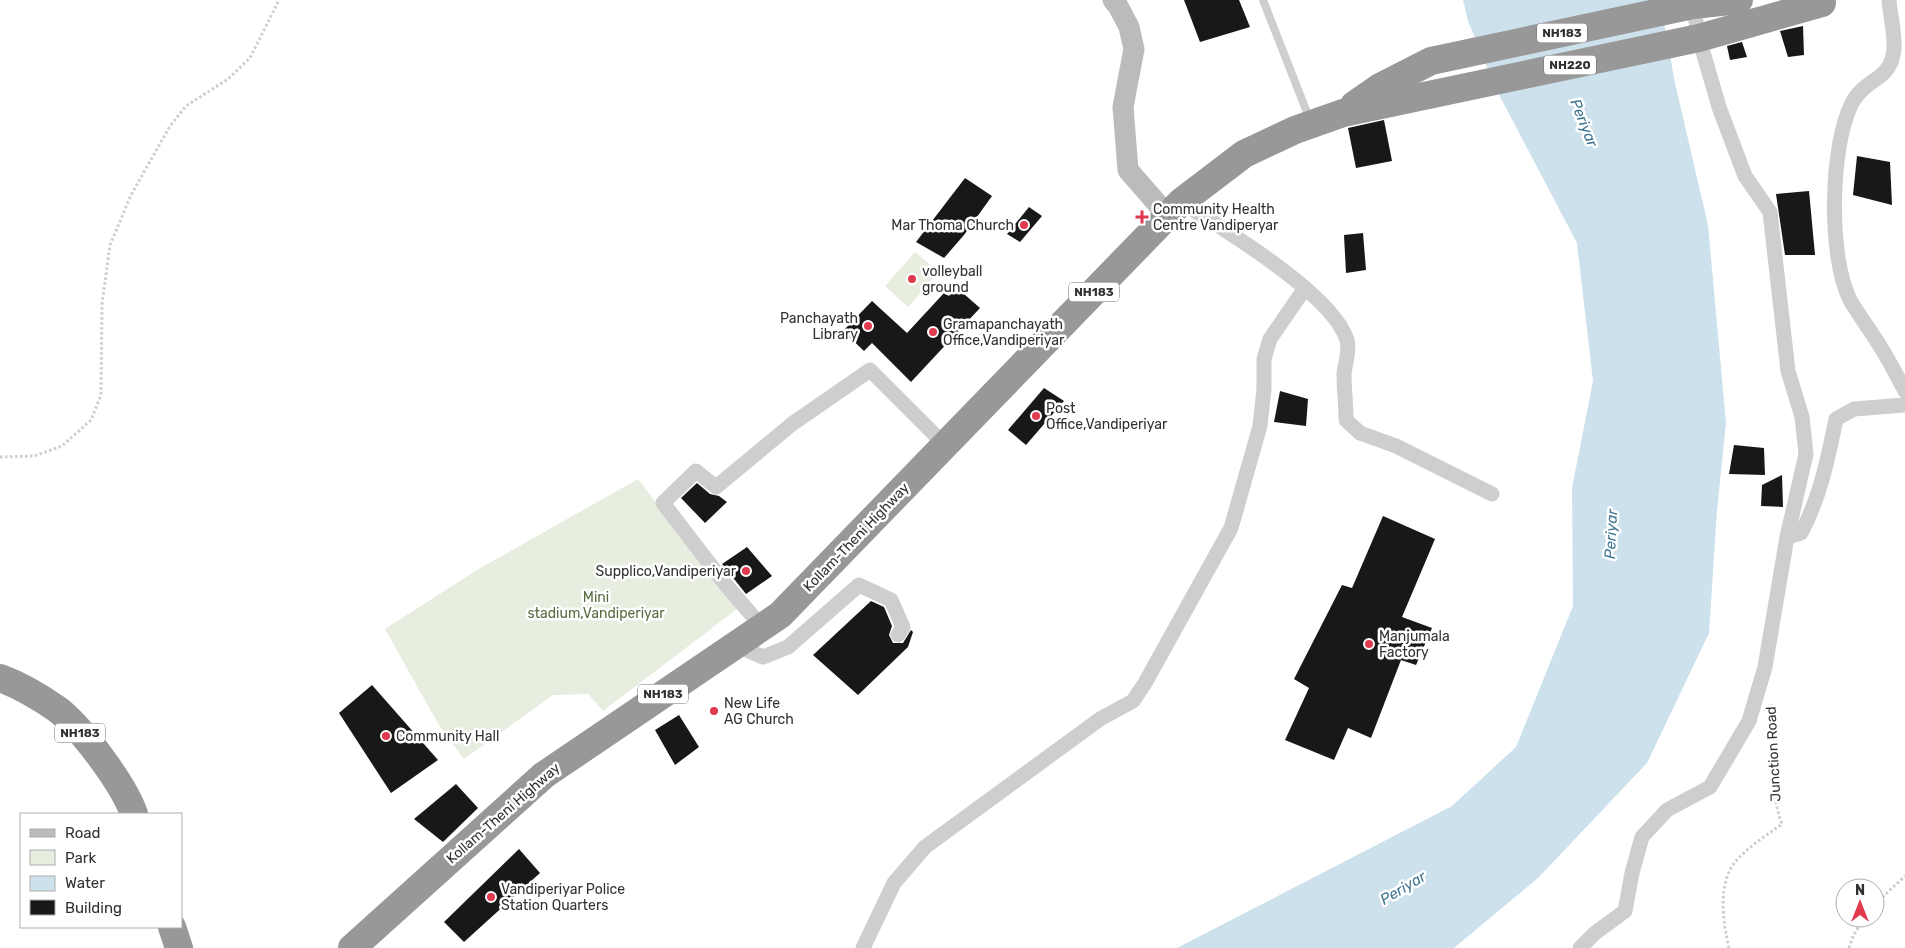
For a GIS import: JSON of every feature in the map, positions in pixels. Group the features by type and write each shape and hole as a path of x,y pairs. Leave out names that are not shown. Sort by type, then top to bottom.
{"highway":[{"name":"NH183","path":"1690,2 1739,0"},
{"path":"1762,0 1829,2"},
{"name":"NH220","path":"1342,113 1380,87 1431,61 1690,2"},
{"name":"NH220","path":"1342,113 1699,38 1829,2"},
{"name":"Kollam-Theni Highway","path":"352,948 544,775 780,615 1017,367 1175,209 1244,154 1295,130 1342,113"},
{"name":"NH183","path":"0,678 58,710 97,752 130,802 134,813"},
{"path":"172,928 179,948"}],"street":[{"path":"1113,0 1129,27 1134,49 1123,108 1128,170 1175,209 1258,251 1305,288 1333,317 1348,341 1344,375 1346,420 1360,433 1396,446 1492,494"},
{"path":"1889,0 1896,54 1890,69 1864,88 1852,102 1836,159 1835,221 1840,264 1850,299 1905,391"},
{"path":"1580,948 1595,934 1626,911 1632,873 1642,837 1667,810 1710,787 1749,721 1765,667 1786,536 1806,454 1802,417 1788,371 1770,212 1745,176 1719,108 1690,2"},
{"path":"863,948 894,883 925,846 1100,719 1133,701 1145,683 1231,528 1260,426 1264,389 1264,359 1270,339 1305,288"},
{"path":"762,627 726,585 663,503 667,497 696,471 716,487 792,424 870,370 956,431"},
{"path":"1786,536 1801,533 1812,512 1828,458 1836,419 1854,409 1905,405"},
{"path":"736,645 763,657 788,647 859,585 891,600 903,627 898,635"}],"lane":[{"path":"1263,0 1311,124"}],"path":[{"path":"0,458 34,456 62,446 91,420 101,395 102,304 110,245 131,195 170,126 186,106 228,80 250,58 279,0"},
{"name":"Junction Road","path":"1729,948 1724,926 1723,904 1727,881 1735,862 1782,824 1775,805 1772,776 1773,716 1771,700 1758,688"},
{"path":"1885,895 1905,876"},
{"path":"1849,948 1858,928"}],"green space":[{"name":"volleyball ground","path":"915,252 939,272 908,307 885,286"},
{"name":"Mini stadium,Vandiperiyar","path":"638,479 737,609 603,711 588,694 553,695 464,759 440,727 385,629 477,570"}],"water":[{"name":"Periyar","path":"1463,0 1660,0 1675,83 1708,225 1726,423 1717,510 1709,633 1647,763 1538,878 1454,948 1177,948 1452,806 1516,747 1573,606 1572,488 1593,381 1577,243 1496,89 1468,21"}],"building":[{"path":"1184,0 1239,0 1250,27 1200,42"},
{"path":"1803,26 1804,55 1788,57 1780,31"},
{"path":"1742,42 1747,57 1730,60 1727,46"},
{"path":"1384,120 1392,161 1356,168 1348,128"},
{"path":"1857,156 1890,162 1892,205 1853,195"},
{"path":"965,178 992,196 964,235 944,258 916,242"},
{"path":"1809,191 1815,255 1785,255 1776,194"},
{"name":"Mar Thoma Church","path":"1029,207 1042,216 1020,242 1007,234"},
{"path":"1363,233 1366,270 1346,273 1344,235"},
{"name":"Gramapanchayath Office,Vandiperiyar","path":"956,287 980,308 911,382 872,343 864,351 843,331 872,301 907,333 944,293 949,296"},
{"name":"Post Office,Vandiperiyar","path":"1044,388 1064,401 1026,445 1008,430"},
{"path":"1280,391 1308,399 1306,426 1274,422"},
{"path":"1734,445 1764,448 1765,475 1729,474"},
{"path":"1782,475 1783,507 1761,506 1762,485"},
{"path":"697,483 710,494 719,496 727,502 705,523 681,498"},
{"name":"Manjumala Factory","path":"1383,516 1435,539 1402,617 1432,628 1416,665 1401,660 1371,738 1348,728 1334,760 1285,740 1309,688 1294,679 1342,585 1352,588"},
{"name":"Supplico,Vandiperiyar","path":"747,547 772,576 746,594 722,564"},
{"path":"871,601 884,607 892,626 889,635 893,643 903,643 911,630 913,632 908,647 858,695 813,655"},
{"name":"Community Hall","path":"372,685 438,760 391,793 339,713"},
{"path":"679,715 699,747 675,765 655,730"},
{"path":"456,784 478,808 443,842 414,819"},
{"name":"Vandiperiyar Police Station Quarters","path":"519,849 540,873 464,942 444,922"}],"place":[{"name":"Community Health Centre Vandiperyar","path":"1142,217"},
{"name":"Mar Thoma Church","path":"1024,225"},
{"name":"volleyball ground","path":"912,279"},
{"name":"Panchayath Library","path":"868,326"},
{"name":"Gramapanchayath Office,Vandiperiyar","path":"933,332"},
{"name":"Post Office,Vandiperiyar","path":"1036,416"},
{"name":"Supplico,Vandiperiyar","path":"746,571"},
{"name":"Manjumala Factory","path":"1369,644"},
{"name":"New Life AG Church","path":"714,711"},
{"name":"Community Hall","path":"386,736"},
{"name":"Vandiperiyar Police Station Quarters","path":"491,897"}]}
